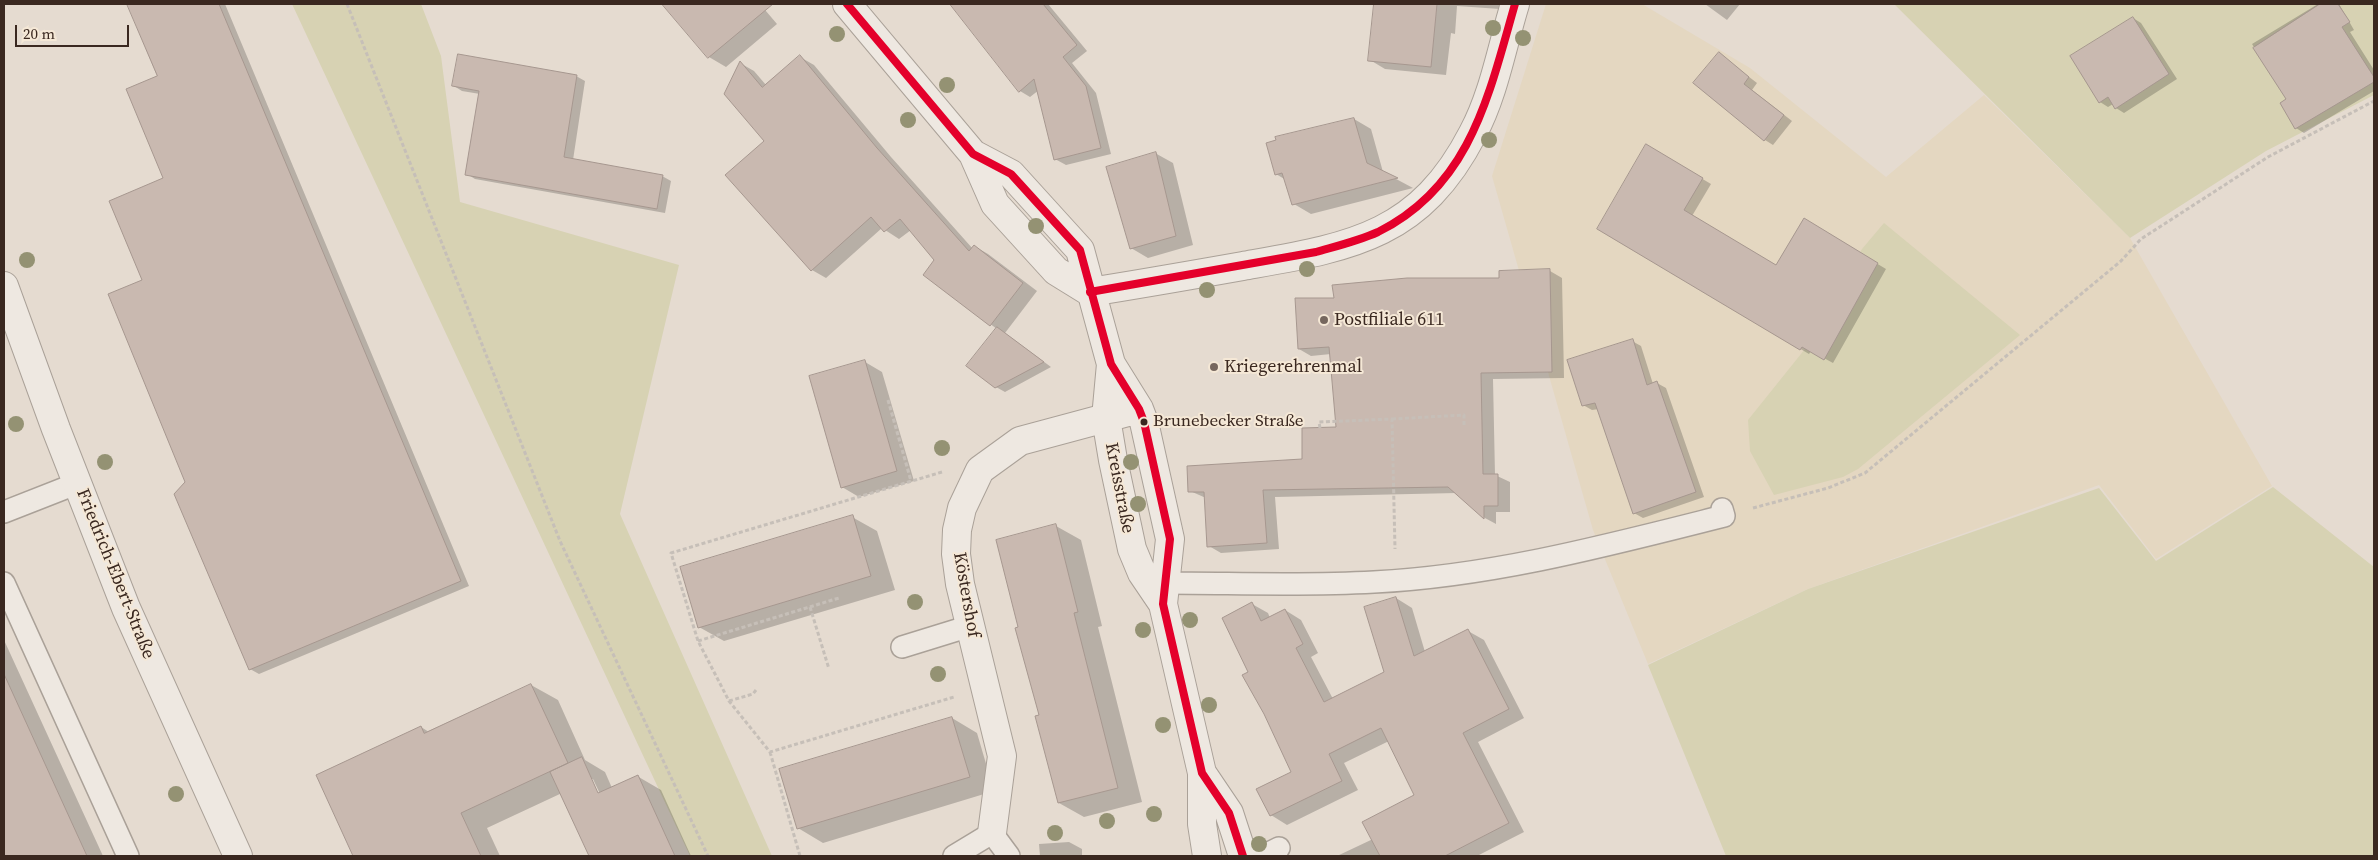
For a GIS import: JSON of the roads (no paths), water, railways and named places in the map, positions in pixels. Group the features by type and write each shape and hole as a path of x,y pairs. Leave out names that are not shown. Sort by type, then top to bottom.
{"street":[{"path":"847,4 973,154 995,204 1056,272 1090,292 1326,251 1378,232 1400,219 1424,201 1445,180 1474,132 1484,107 1515,4"},
{"name":"Friedrich-Ebert-Straße","path":"4,286 126,608 238,856"},
{"name":"Kreisstraße","path":"1090,292 1111,364 1139,409 1170,539 1157,586"},
{"name":"Kreisstraße","path":"1111,364 1106,418 1132,549 1157,586 1202,773 1202,824 1207,856"},
{"name":"Köstershof","path":"992,833 1002,756 960,584 956,554 957,530 962,508 980,470 1020,441 1139,409"},
{"name":"Kreisstraße","path":"1202,773 1229,812 1243,856"}],"lane":[{"path":"4,512 78,483"},
{"path":"1157,586 1358,582 1467,572 1579,552 1723,512"},
{"path":"4,583 128,856"},
{"path":"902,646 970,626"},
{"path":"954,856 992,833 1009,856"}],"place":[{"name":"Postfiliale 611","path":"1324,320"},
{"name":"Kriegerehrenmal","path":"1214,367"},
{"name":"Brunebecker Straße","path":"1144,422"}]}
